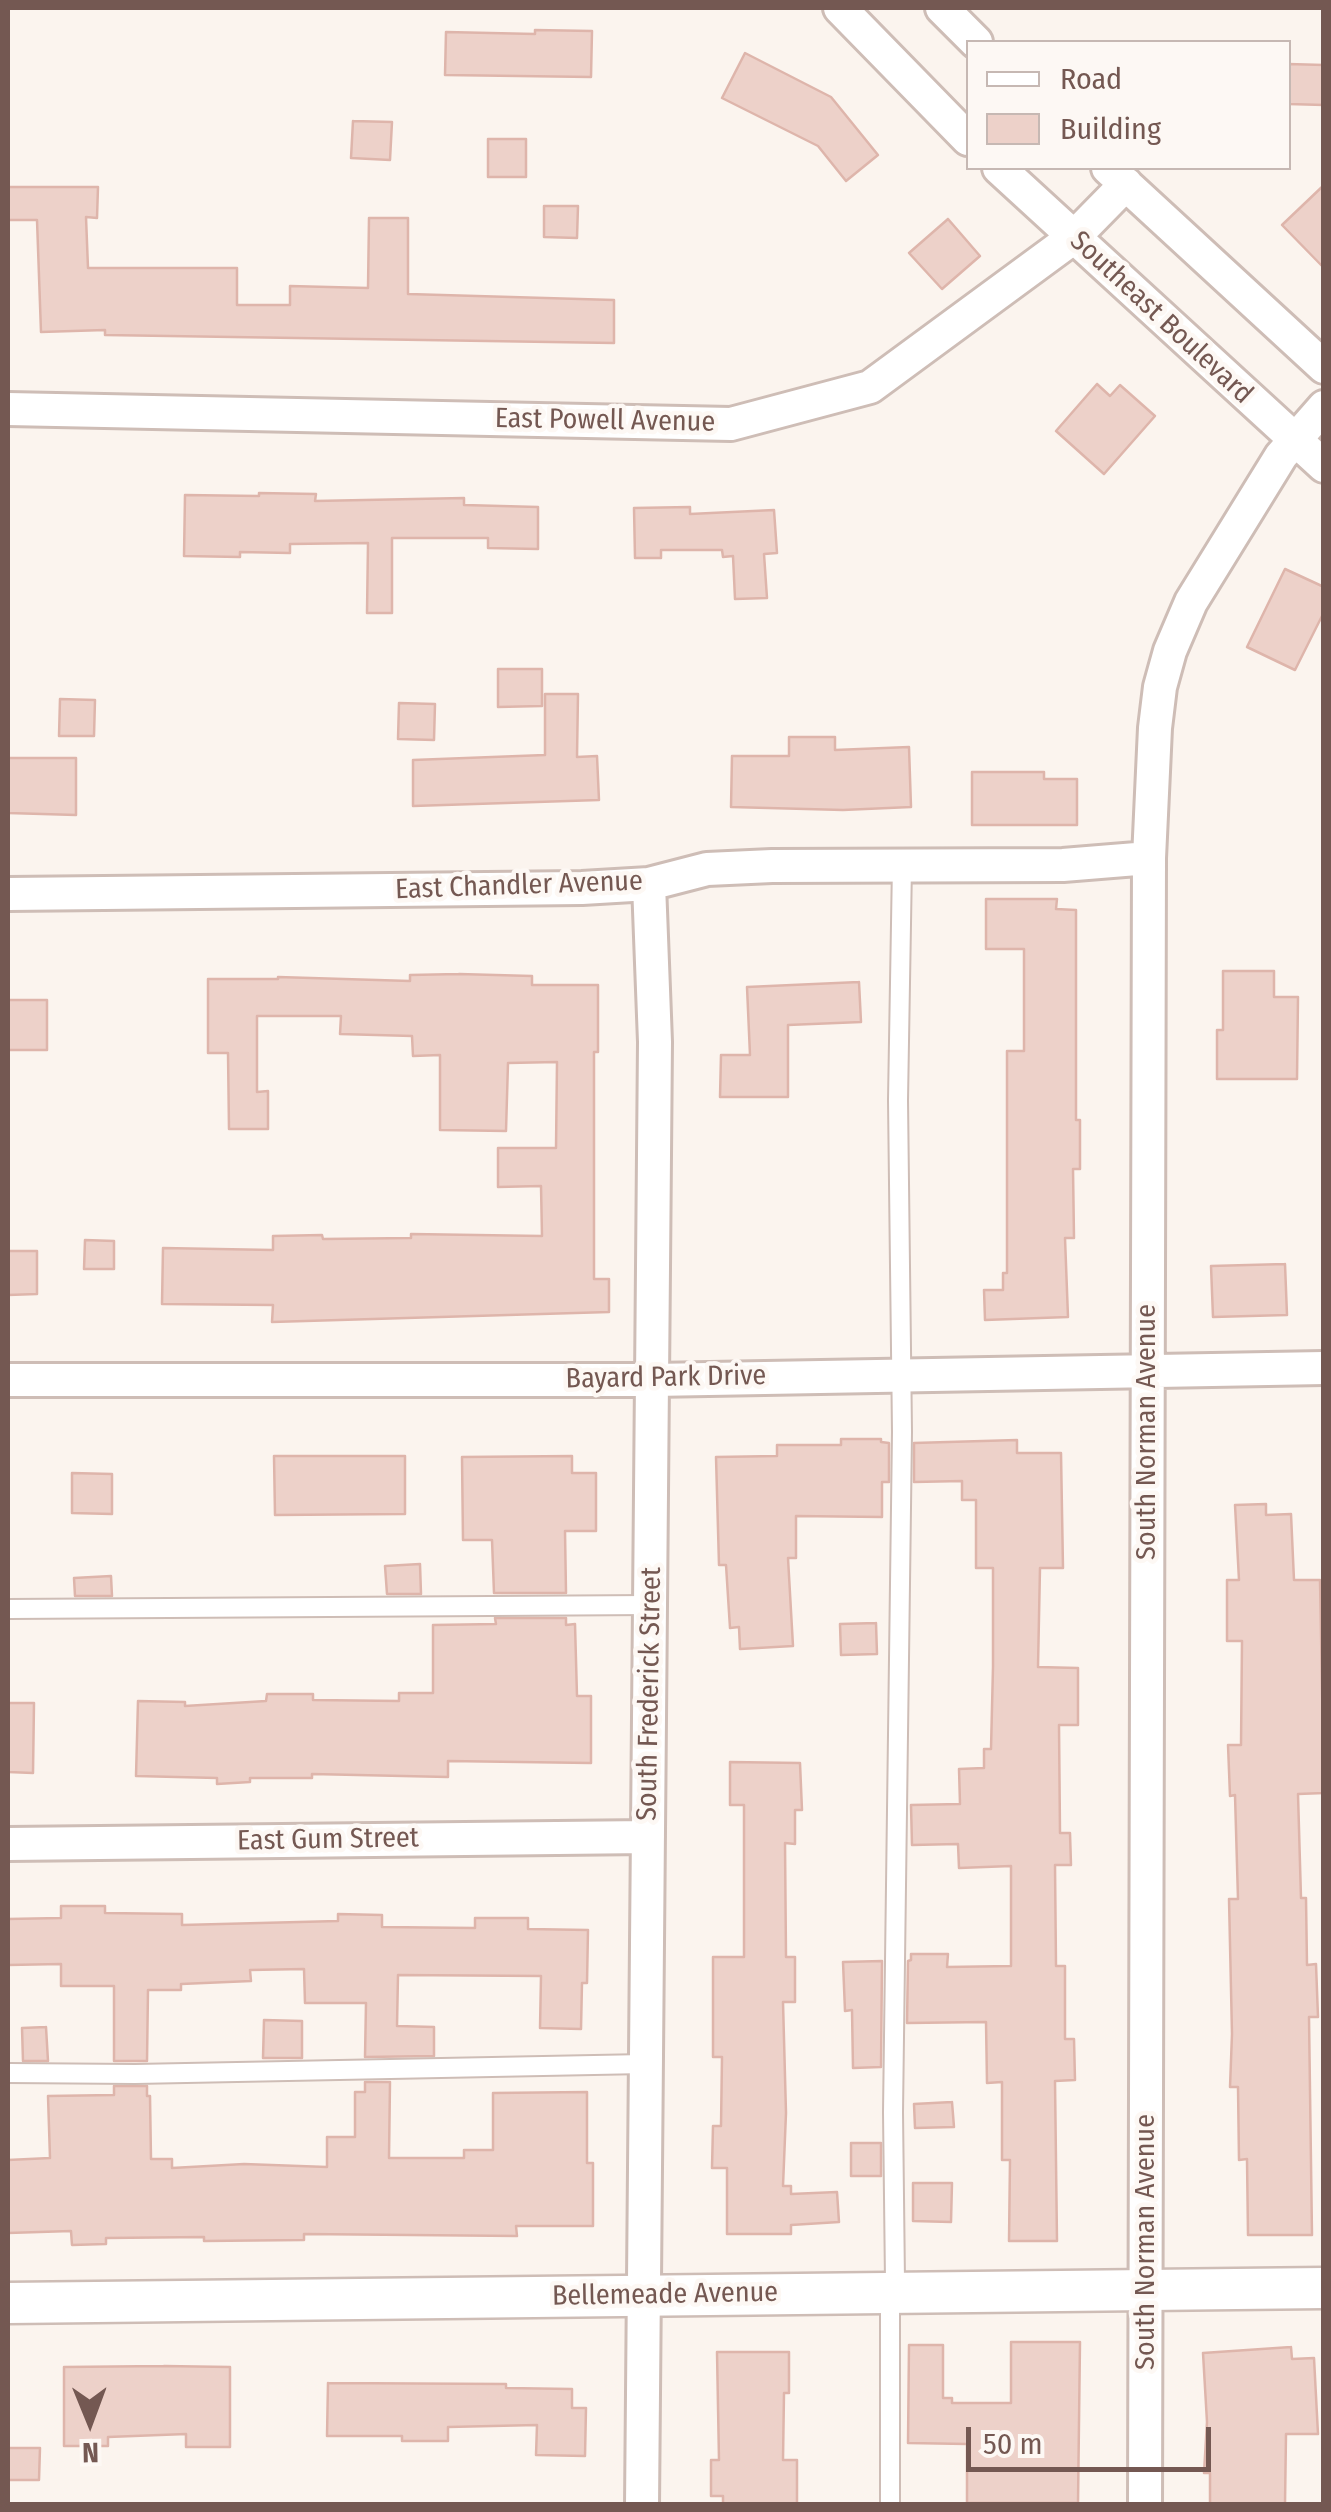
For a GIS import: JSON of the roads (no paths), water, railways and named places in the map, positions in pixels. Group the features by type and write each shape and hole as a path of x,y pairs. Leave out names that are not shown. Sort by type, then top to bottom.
{"street":[{"path":"840,8 966,138"},
{"path":"942,8 974,40"},
{"name":"Southeast Boulevard","path":"1001,170 1324,466"},
{"path":"1117,176 1324,367"},
{"name":"East Powell Avenue","path":"8,409 732,424 870,388 1074,238 1117,176"},
{"name":"South Norman Avenue","path":"1145,2504 1146,1371 1149,858 1155,728 1170,651 1191,602 1222,546 1294,441 1324,407"},
{"name":"East Chandler Avenue","path":"8,894 514,890 649,884 708,869 1063,865 1149,858"},
{"name":"South Frederick Street","path":"642,2504 655,1042 649,884"},
{"name":"Bayard Park Drive","path":"8,1380 653,1380 1324,1368"},
{"name":"East Gum Street","path":"8,1844 648,1837"},
{"name":"Bellemeade Avenue","path":"8,2303 1324,2288"}],"lane":[{"path":"890,2504 890,2292 895,2282 902,865"},
{"path":"8,1609 651,1605"},
{"path":"8,2073 645,2064"}]}
